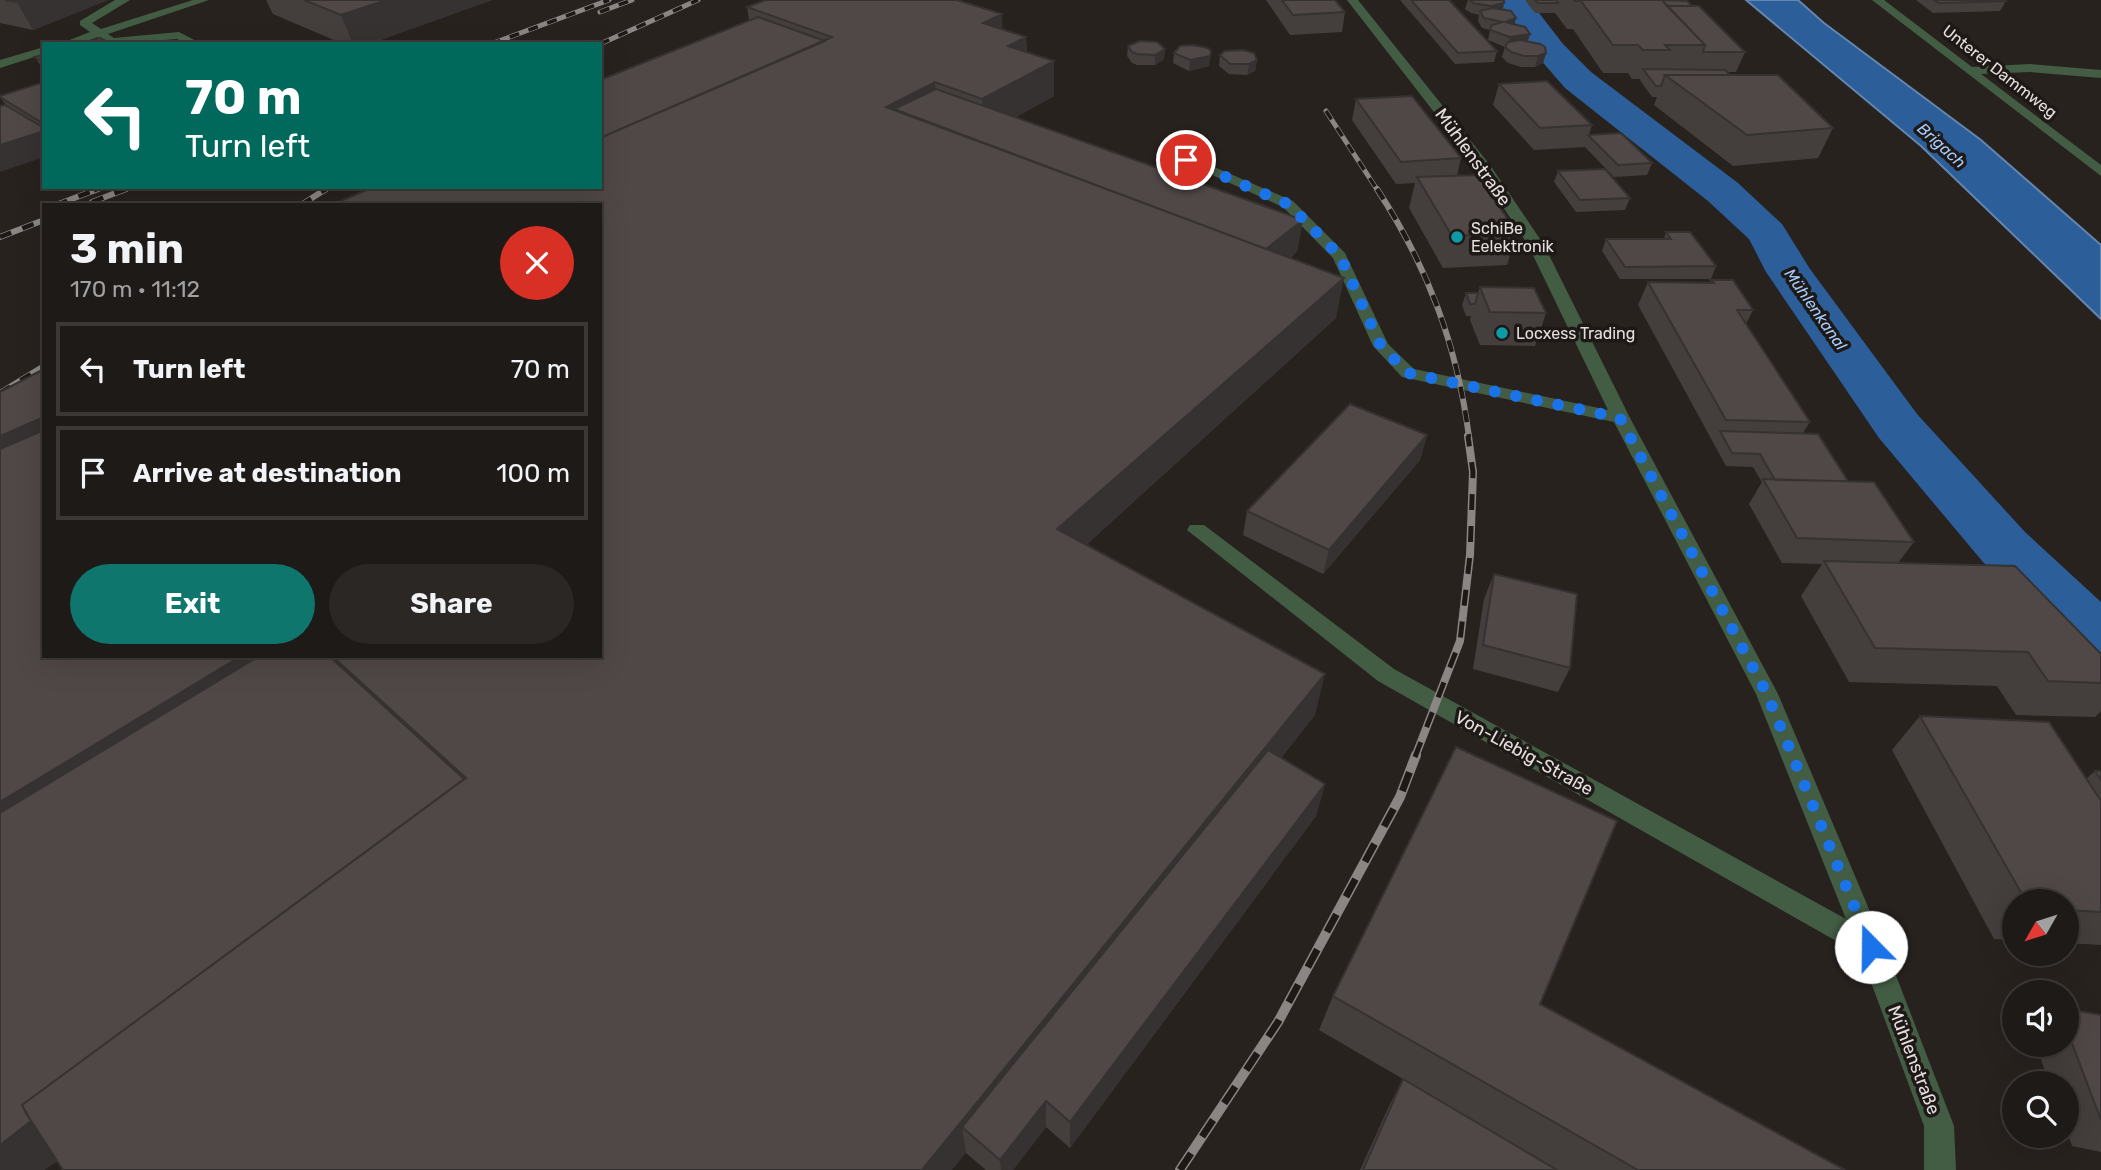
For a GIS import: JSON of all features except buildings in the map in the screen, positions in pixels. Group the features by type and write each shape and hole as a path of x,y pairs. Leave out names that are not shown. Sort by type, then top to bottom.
{"street":[{"path":"125,0 107,7 84,23 112,42 179,35 192,42"},
{"path":"71,42 204,0"},
{"name":"Mühlenstraße","path":"1352,0 1485,168 1528,234 1620,418 1767,694 1871,947 1939,1126 1940,1170"},
{"name":"Unterer Dammweg","path":"1877,0 2101,172"},
{"path":"0,64 42,51"},
{"path":"1972,71 2030,68 2101,74"},
{"path":"1186,160 1288,204 1340,256 1381,346 1408,373 1620,418"},
{"name":"Von-Liebig-Straße","path":"1197,530 1386,675 1871,947"}],"water":[{"name":"Brigach","path":"1746,0 1798,0 1824,23 1981,140 2101,245 2101,319 1921,146"}],"waterway":[{"name":"Mühlenkanal","path":"1512,0 1551,51 1578,80 1723,192 1767,233 1789,272 1898,426 2004,547 2101,640"}],"railway":[{"path":"496,42 609,0"},
{"path":"600,12 632,0"},
{"path":"602,43 698,0"},
{"path":"1326,111 1378,191"},
{"path":"61,203 98,189"},
{"path":"94,191 99,189"},
{"path":"92,202 126,189"},
{"path":"122,191 127,189"},
{"path":"304,203 326,189"},
{"path":"1377,189 1411,248 1438,308 1457,370 1469,437"},
{"path":"0,237 42,221"},
{"path":"0,393 42,367"},
{"path":"1415,757 1460,641 1470,555 1473,472 1468,436"},
{"path":"1180,1170 1278,1022 1400,797 1416,755"}],"place":[{"name":"SchiBe Eelektronik","path":"1457,237"},
{"name":"Locxess Trading","path":"1502,333"}],"route":[{"path":"1186,160 1288,204 1340,256 1381,346 1408,373 1620,418 1767,694 1871,947"}]}
